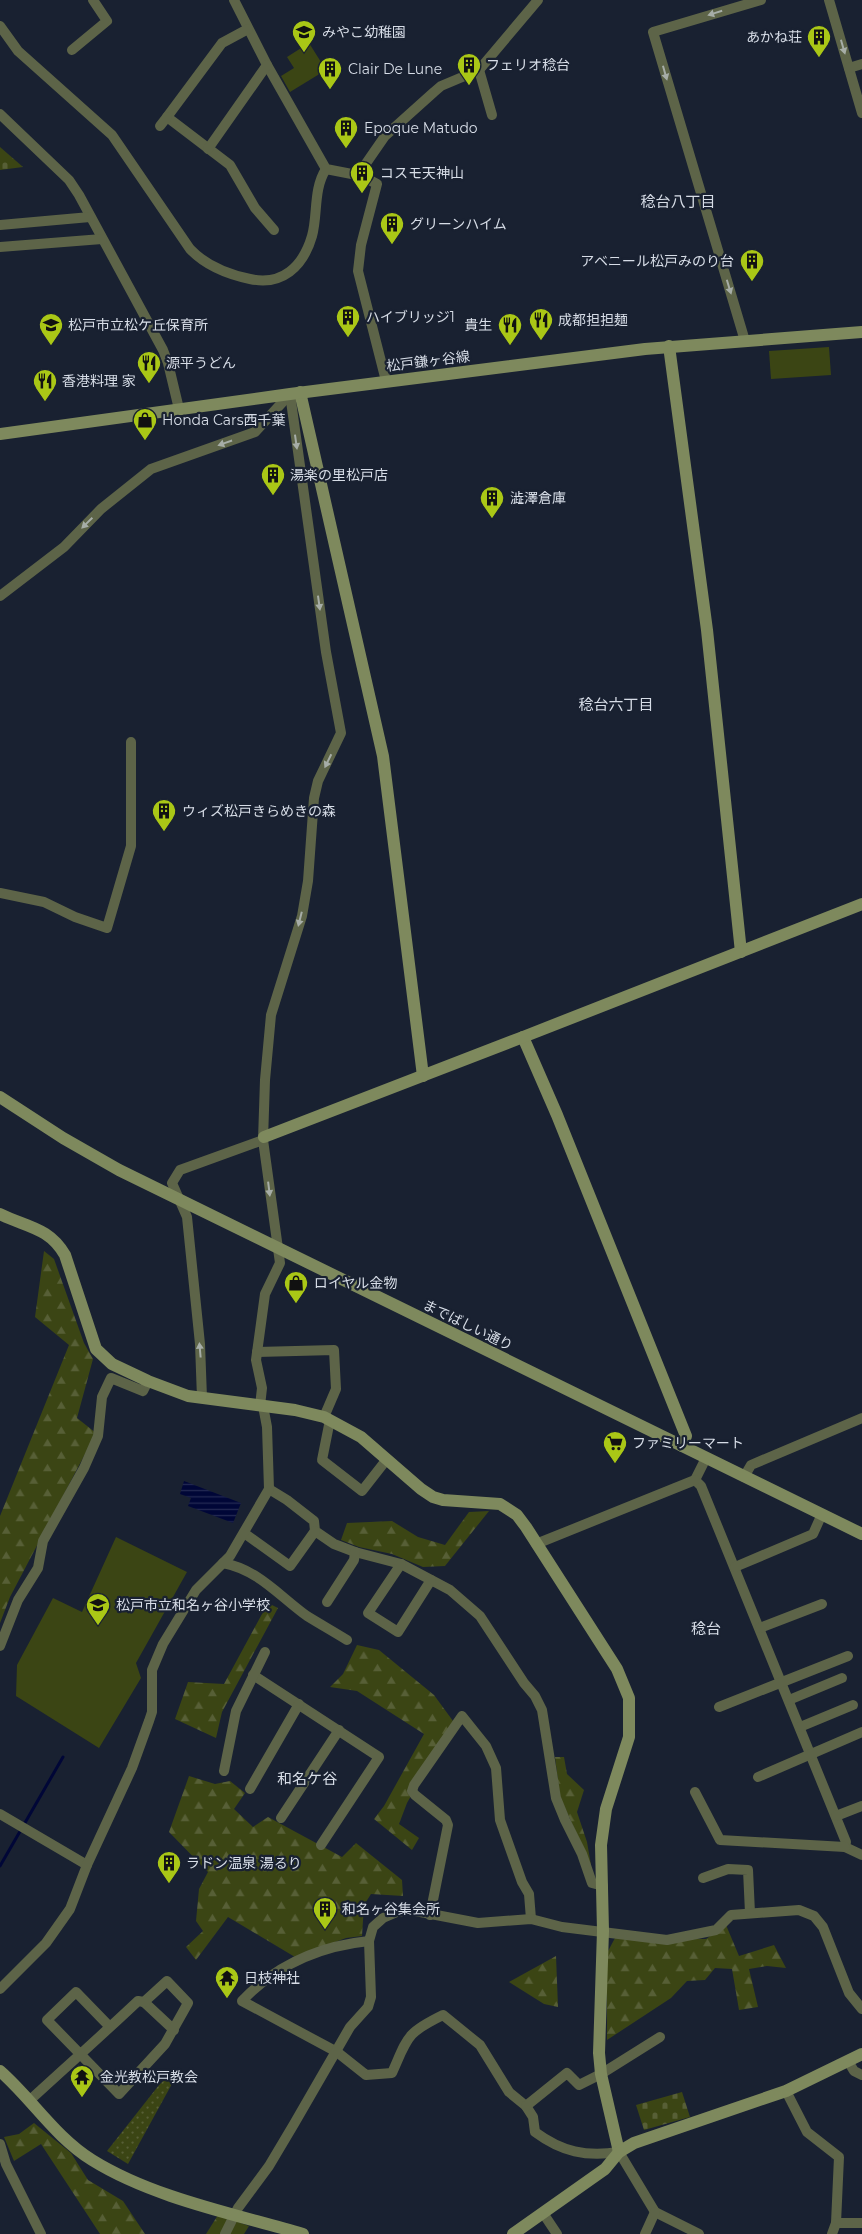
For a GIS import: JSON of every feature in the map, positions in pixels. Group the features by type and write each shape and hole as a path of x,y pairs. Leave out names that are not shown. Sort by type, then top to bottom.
{"street":[{"path":"72,50 107,21 93,0"},
{"path":"234,0 267,65 326,169 341,174 358,175 377,184 361,245 358,271 386,381"},
{"path":"358,175 385,136 441,86 479,70 538,0"},
{"path":"745,341 653,32 761,0"},
{"path":"829,0 862,113"},
{"path":"0,26 18,51 112,135 190,249 201,261 218,269 256,280 277,280 288,274 301,258 312,236 320,181 326,169"},
{"path":"160,126 222,43 248,29"},
{"path":"849,68 862,64"},
{"path":"208,148 267,65"},
{"path":"479,70 492,115"},
{"path":"0,114 68,180 163,350 180,409"},
{"path":"167,117 230,165 255,208 274,230"},
{"path":"0,225 90,217"},
{"path":"0,247 102,239"},
{"name":"松戸鎌ヶ谷線","path":"0,434 386,381 670,346 862,332"},
{"path":"670,346 706,630 741,952"},
{"path":"0,596 64,548 101,509 151,470 256,432 295,393"},
{"path":"295,393 383,756 423,1076"},
{"path":"0,1989 46,1943 60,1925 75,1899 87,1865 129,1775 152,1712 153,1665 173,1625 196,1590 223,1563 244,1533 269,1489 267,1427 261,1406 262,1388 257,1352 265,1294 280,1263 264,1138 265,1080 271,1015 302,916 308,881 314,798 318,782 341,733 326,652 295,393"},
{"path":"0,894 44,902 75,917 107,928 131,846 131,742"},
{"path":"202,1398 200,1344 187,1217 172,1183 180,1170 862,904"},
{"path":"523,1037 557,1115 686,1436 682,1446"},
{"name":"までばしい通り","path":"0,1097 63,1138 120,1170 862,1534"},
{"path":"0,1214 39,1229 61,1246 96,1349 112,1364 169,1390 202,1398 295,1410 327,1418 361,1437 421,1489 433,1497 443,1500 500,1504 517,1515 617,1668 630,1698 629,1737 606,1809 602,1828 603,1931 599,2053 601,2074 619,2152 655,2212 699,2234"},
{"path":"257,1352 334,1350 336,1388 327,1418 322,1460 362,1491 387,1458"},
{"path":"0,1646 18,1600 38,1568 43,1541 84,1468 98,1436 102,1397 111,1378 142,1391 148,1381"},
{"path":"744,1477 751,1465 862,1418"},
{"path":"536,1544 694,1480 706,1458"},
{"path":"694,1480 701,1486 735,1567 836,1816 846,1842 845,1847"},
{"path":"244,1533 290,1566 315,1531 314,1521 269,1489"},
{"path":"735,1567 813,1534 822,1514"},
{"path":"315,1531 334,1544 355,1552 401,1564 450,1590 480,1616 524,1684 535,1696 542,1710 556,1798 582,1854 592,1883 603,1886"},
{"path":"327,1602 354,1560 355,1552"},
{"path":"223,1563 237,1566 254,1574 308,1616 347,1640"},
{"path":"401,1564 368,1613 398,1632 431,1580"},
{"path":"760,1628 822,1604"},
{"path":"224,1771 236,1711 265,1652"},
{"path":"719,1707 782,1684 848,1656"},
{"path":"253,1675 379,1756 321,1846"},
{"path":"789,1700 842,1678"},
{"path":"250,1789 299,1704"},
{"path":"800,1727 853,1705"},
{"path":"430,1915 448,1825 446,1820 415,1795 412,1790 462,1716 486,1746 496,1768 500,1820 522,1882 529,1894 530,1919"},
{"path":"281,1818 338,1730"},
{"path":"758,1777 862,1732"},
{"path":"695,1792 720,1840 845,1847 862,1855"},
{"path":"836,1816 862,1806"},
{"path":"0,1814 87,1865"},
{"path":"703,1878 728,1868 748,1870 750,1913"},
{"path":"225,2234 237,2214 238,2208 269,2166 350,2027 368,2007 371,1997 369,1941 373,1927 383,1918 410,1910 478,1923 530,1919 562,1927 667,1940 716,1930 731,1916 799,1910 814,1916 823,1927 849,1993 862,2009"},
{"path":"369,1941 344,1944 302,1958 260,1983 242,2001 337,2052 366,2076 392,2073 410,2035 421,2026 444,2016 480,2045 508,2092 526,2106 533,2117 535,2132 552,2145 564,2149 599,2155 619,2152"},
{"path":"110,2027 76,1992 47,2020 119,2094 166,2044 188,2003 166,1981 144,2002"},
{"path":"29,2101 138,2001 144,2002 174,2030"},
{"path":"526,2106 567,2073 579,2085 601,2074 660,2037"},
{"path":"515,2233 605,2169 619,2152 634,2143 786,2091 862,2054"},
{"path":"848,2061 854,2071 862,2074"},
{"path":"0,2070 13,2082 56,2132 92,2160 157,2190 303,2234"},
{"path":"786,2091 807,2132 839,2157 836,2223 832,2234"},
{"path":"0,2144 6,2164 41,2234"},
{"path":"645,2234 655,2212"},
{"path":"543,2213 556,2234"},
{"path":"836,2223 862,2223"}],"green space":[{"path":"309,43 326,70 290,92 281,76 294,68 287,57"},
{"path":"0,147 23,167 0,170"},
{"path":"829,347 831,375 771,379 769,351"},
{"path":"44,1251 54,1259 84,1343 93,1359 77,1418 96,1433 10,1597 0,1623 0,1516 69,1345 35,1317"},
{"path":"489,1511 445,1566 423,1567 392,1554 359,1547 341,1540 347,1523 392,1521 418,1537 445,1545 469,1512"},
{"path":"116,1537 187,1572 136,1663 141,1678 99,1748 16,1696 17,1665 53,1598 82,1612"},
{"path":"268,1603 278,1608 222,1712 216,1738 175,1719 188,1682 224,1684"},
{"path":"357,1645 379,1650 434,1695 453,1721 407,1803 399,1824 419,1838 412,1850 374,1819 384,1806 424,1734 357,1691 330,1687 343,1674"},
{"path":"555,1757 564,1757 567,1774 584,1790 577,1812 587,1842 591,1865 588,1864 560,1797"},
{"path":"189,1776 215,1784 230,1781 245,1793 234,1809 253,1827 268,1817 342,1857 356,1843 402,1880 403,1896 371,1894 364,1905 362,1936 346,1938 295,1957 228,1917 196,1960 186,1947 203,1931 196,1921 199,1889 208,1872 169,1832"},
{"path":"726,1925 739,1956 774,1945 786,1968 767,1966 749,1969 758,2007 739,2010 732,1969 715,1968 705,1980 687,1981 671,1998 607,2040 607,1953 615,1938 706,1939"},
{"path":"556,1956 558,2007 544,2004 509,1982"},
{"path":"176,2069 179,2071 128,2164 107,2151 159,2085"},
{"path":"682,2092 690,2117 644,2130 636,2105"},
{"path":"34,2123 71,2153 88,2180 123,2201 145,2234 100,2234 41,2144 14,2161 4,2137 19,2134"},
{"path":"218,2215 249,2226 244,2234 206,2234"}],"shaded area":[{"path":"184,1481 241,1503 233,1523 188,1506 191,1498 180,1494"}],"waterway":[{"path":"0,1866 63,1757"}],"place":[{"name":"みやこ幼稚園","path":"304,53"},
{"name":"あかね荘","path":"819,58"},
{"name":"フェリオ稔台","path":"469,86"},
{"name":"Clair De Lune","path":"330,90"},
{"name":"Epoque Matudo","path":"346,149"},
{"name":"コスモ天神山","path":"362,194"},
{"name":"グリーンハイム","path":"392,245"},
{"name":"アベニール松戸みのり台","path":"752,282"},
{"name":"ハイブリッジ1","path":"348,338"},
{"name":"成都担担麺","path":"541,341"},
{"name":"松戸市立松ケ丘保育所","path":"51,346"},
{"name":"貴生","path":"510,346"},
{"name":"源平うどん","path":"149,384"},
{"name":"香港料理 家","path":"45,402"},
{"name":"Honda Cars西千葉","path":"145,441"},
{"name":"湯楽の里松戸店","path":"273,496"},
{"name":"澁澤倉庫","path":"492,519"},
{"name":"ウィズ松戸きらめきの森","path":"164,832"},
{"name":"ロイヤル金物","path":"296,1304"},
{"name":"ファミリーマート","path":"615,1464"},
{"name":"松戸市立和名ヶ谷小学校","path":"98,1626"},
{"name":"ラドン温泉 湯るり","path":"169,1884"},
{"name":"和名ヶ谷集会所","path":"325,1930"},
{"name":"日枝神社","path":"227,1999"},
{"name":"金光教松戸教会","path":"82,2098"}],"district":[{"name":"稔台八丁目","path":"678,201"},
{"name":"稔台六丁目","path":"616,704"},
{"name":"稔台","path":"706,1628"},
{"name":"和名ケ谷","path":"307,1778"}]}
